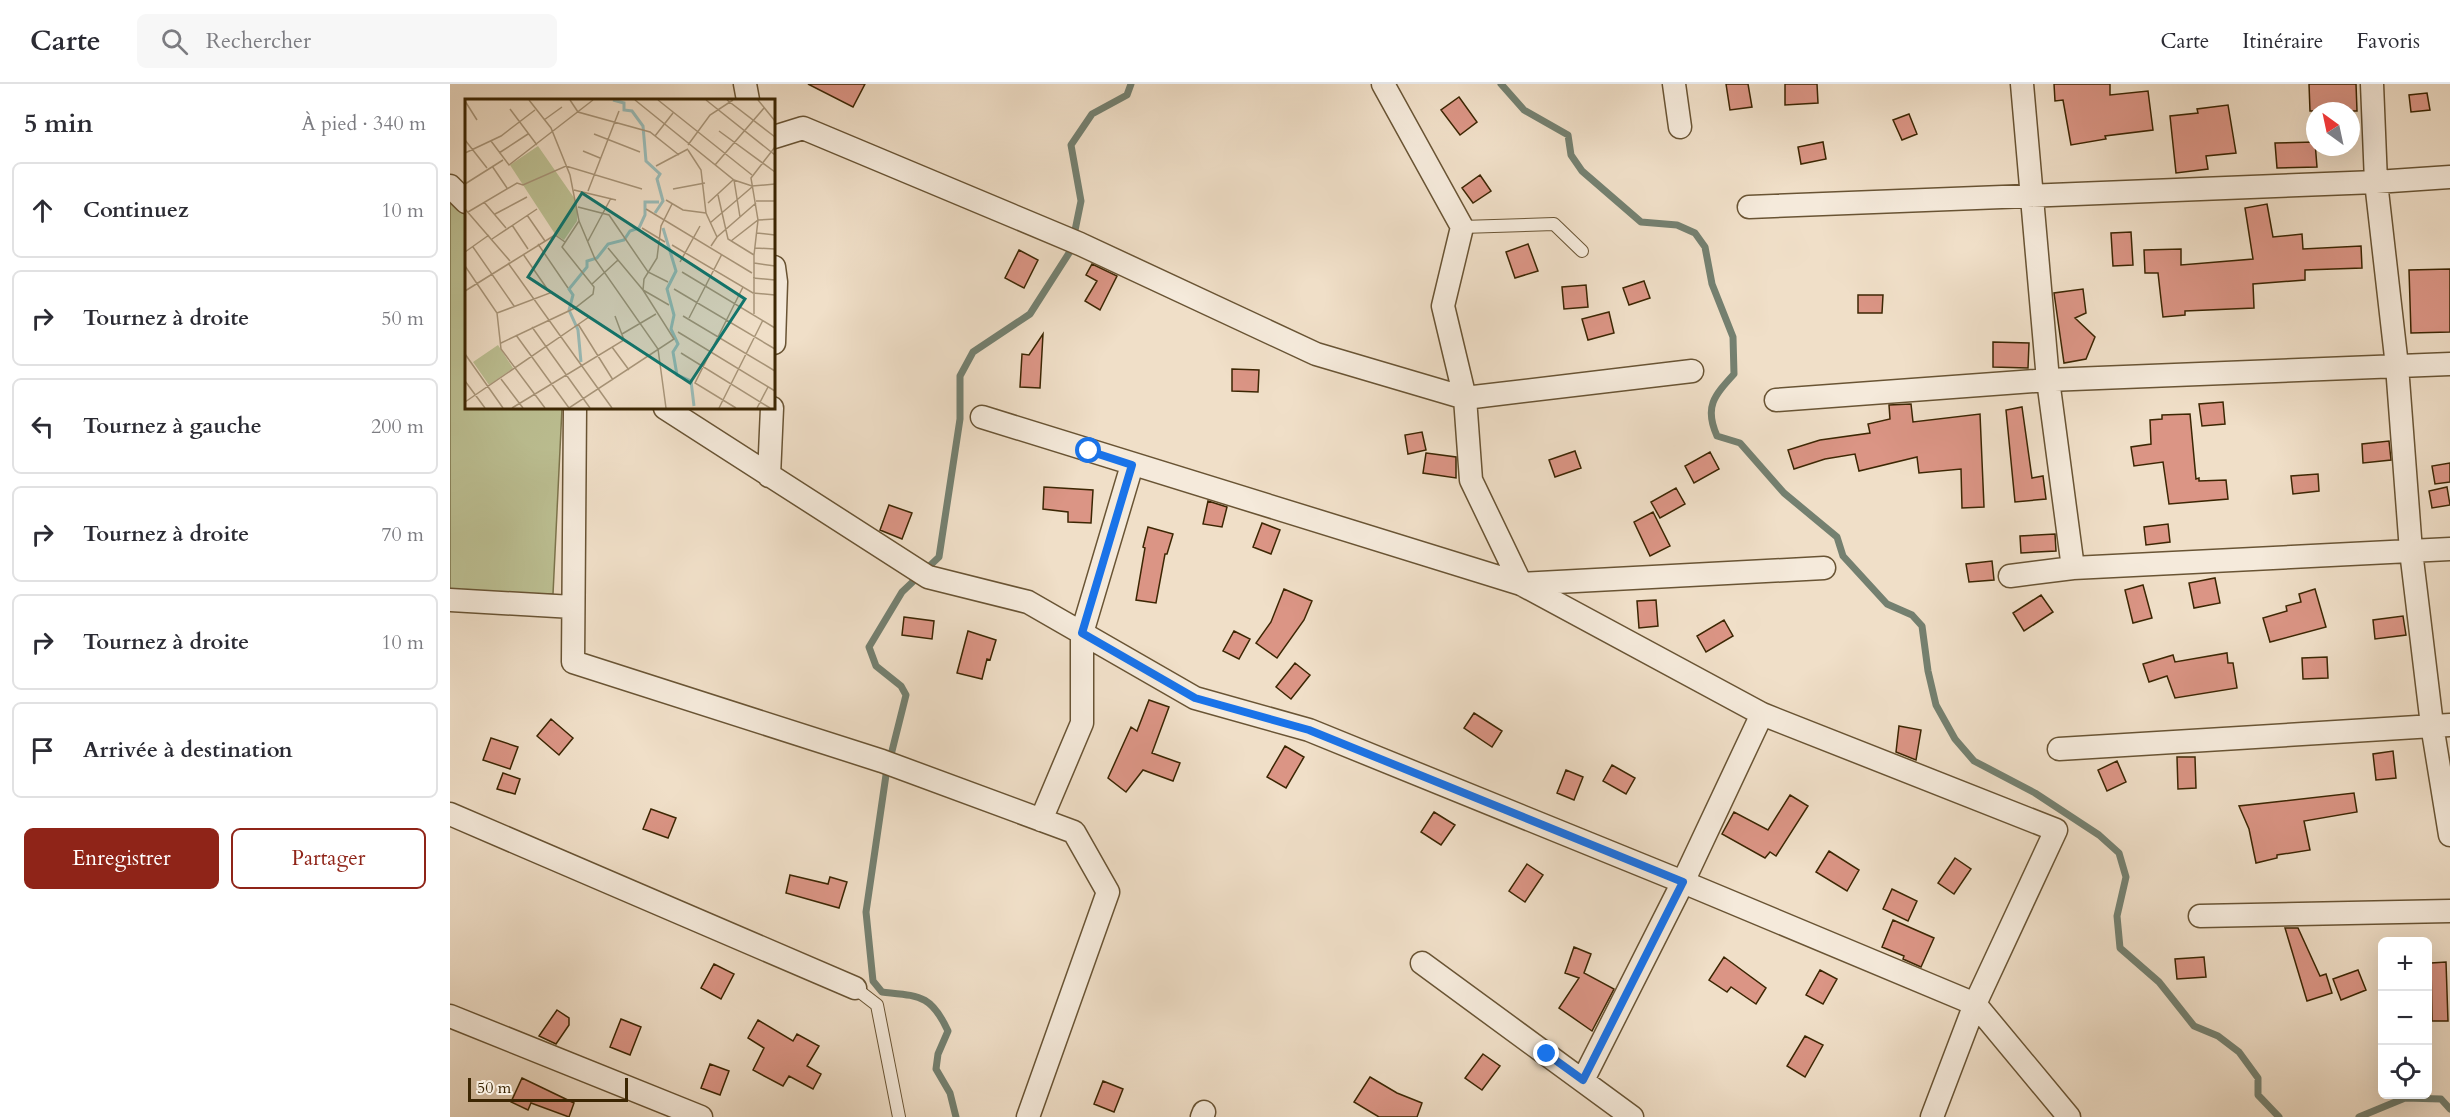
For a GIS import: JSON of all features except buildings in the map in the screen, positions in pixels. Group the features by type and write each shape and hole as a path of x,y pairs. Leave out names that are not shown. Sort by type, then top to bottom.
{"street":[{"path":"745,84 748,99"},
{"path":"1383,84 1462,228 1443,306 1465,398 1471,480 1521,584"},
{"path":"1674,84 1680,127"},
{"path":"2022,84 2048,380 2073,568"},
{"path":"2372,84 2376,182 2397,366 2411,551 2441,725 2450,835"},
{"path":"776,136 802,128 1074,241 1316,354 1465,398 1692,370"},
{"path":"1749,207 2376,182 2450,177"},
{"path":"450,186 465,201"},
{"path":"1776,400 2048,380 2450,364"},
{"path":"575,410 573,662 888,764 1074,832 1108,892 1028,1117"},
{"path":"668,410 921,574 1028,602 1195,698 1309,730 1975,1004 2069,1117"},
{"path":"769,476 772,410"},
{"path":"982,417 1521,584 1762,714 2056,830 1975,1004 1932,1117"},
{"path":"1041,820 1082,723 1082,633 1132,465"},
{"path":"2010,576 2073,568 2450,549"},
{"path":"1521,584 1824,568"},
{"path":"450,600 573,607"},
{"path":"1583,1080 1683,882 1762,714"},
{"path":"2059,748 2441,725"},
{"path":"450,814 855,988"},
{"path":"2200,916 2450,911"},
{"path":"1422,963 1632,1117"},
{"path":"450,1016 701,1117"}],"lane":[{"path":"1462,228 1554,224 1582,251"},
{"path":"855,988 877,1005 899,1117"}],"green space":[{"path":"450,193 465,215 465,410 562,410 553,594 450,594"}],"waterway":[{"path":"956,1117 950,1093 936,1069 938,1054 948,1031 942,1019 936,1010 922,999 882,992 873,981 866,912 886,775 906,695 901,686 876,666 869,647 902,592 939,557 960,419 960,376 973,352 1030,314 1071,250 1081,201 1071,145 1092,114 1127,95 1131,84"},
{"path":"1501,84 1524,110 1568,135 1571,155 1582,171 1641,222 1677,225 1695,233 1705,247 1712,284 1733,337 1734,374 1716,396 1711,409 1717,436 1740,443 1784,493 1837,537 1843,556 1887,604 1912,615 1922,626 1928,671 1936,705 1955,739 1974,761 2035,793 2099,835 2119,853 2126,877 2117,916 2120,948 2159,982 2194,1026 2218,1036 2239,1052 2258,1078 2258,1095 2279,1117"},
{"path":"2359,1117 2405,1098 2441,1099 2450,1109"}],"route":[{"path":"1089,451 1132,465 1082,633 1195,698 1309,730 1683,882 1583,1080 1547,1054"}]}
